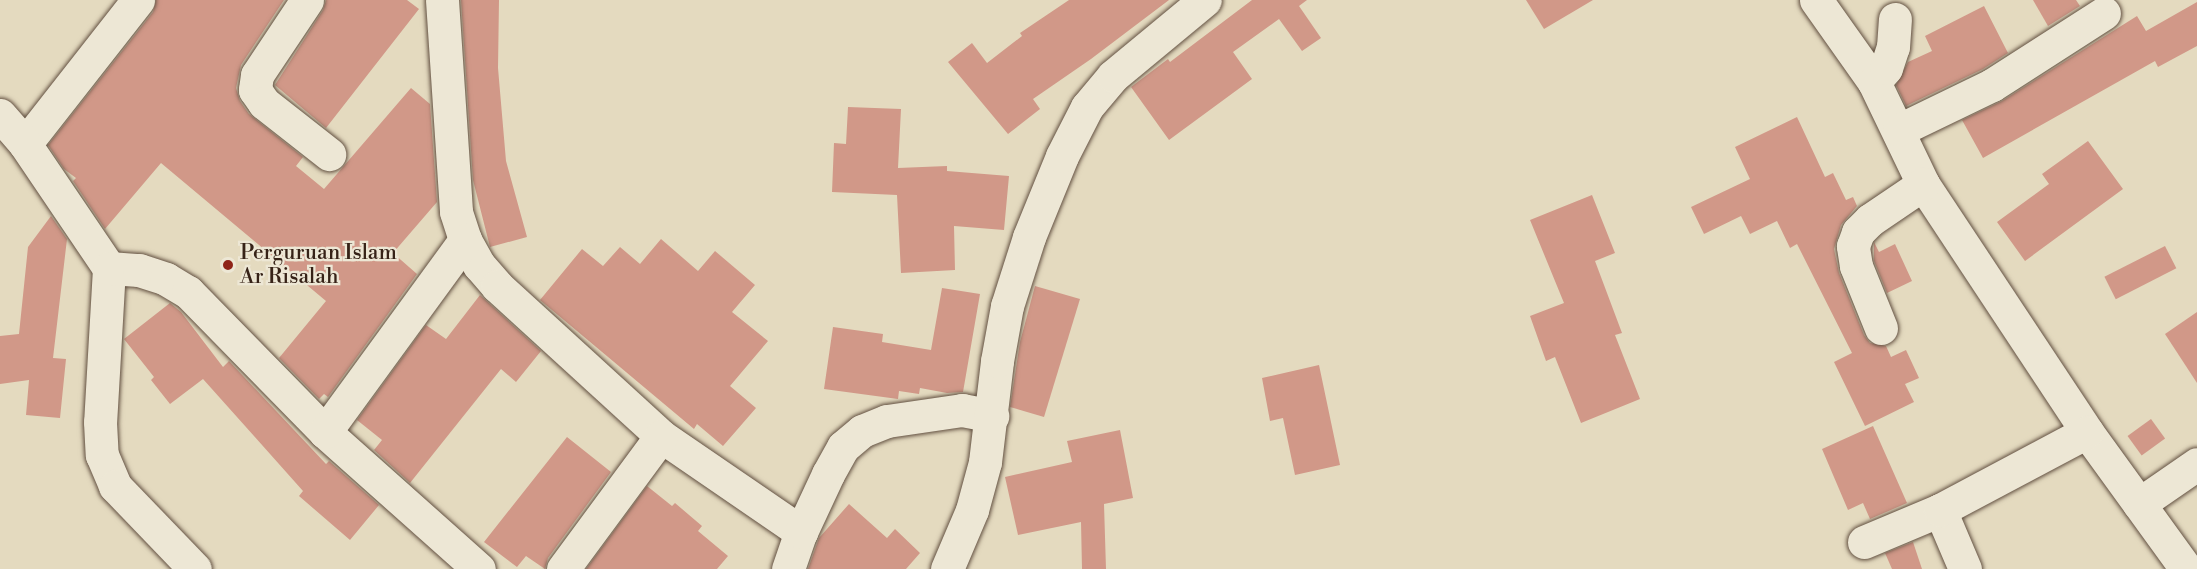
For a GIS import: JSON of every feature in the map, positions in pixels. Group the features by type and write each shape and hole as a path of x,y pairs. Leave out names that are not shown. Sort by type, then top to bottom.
{"street":[{"path":"25,144 138,0"},
{"path":"307,0 257,75 255,90 264,103 329,154"},
{"path":"442,0 452,185 456,212 465,240 479,265 497,286 662,436 801,532"},
{"path":"946,569 972,510 985,462 997,361 1007,306 1062,156 1087,107 1113,76 1205,0"},
{"path":"1816,0 1874,82 1923,184 2087,432 2186,569"},
{"path":"1899,130 1992,85 2104,13"},
{"path":"1874,82 1886,68 1893,48 1895,19"},
{"path":"0,115 25,144 109,268 100,422 102,455 115,486 195,569"},
{"path":"1881,328 1856,266 1853,246 1858,232 1870,220 1923,184"},
{"path":"325,432 465,240"},
{"path":"109,268 140,270 166,279 188,292 325,432 470,566"},
{"path":"788,569 801,532 843,447 862,431 887,421 962,410 992,416"},
{"path":"1864,542 1941,510 2087,432"},
{"path":"563,569 662,436"},
{"path":"2139,504 2197,464"},
{"path":"1941,510 1965,569"}],"building":[{"path":"156,0 284,0 241,65 236,88 240,101 249,114 303,157 296,166 324,189 411,88 430,104 437,202 393,253 417,274 328,397 324,394 319,399 279,358 326,301 161,163 105,229 73,181 76,178 64,169 48,145 153,12"},
{"path":"326,0 407,0 419,9 326,128 275,85 323,10"},
{"path":"461,0 499,0 498,68 506,161 527,237 490,247 473,180"},
{"path":"1069,0 1169,0 1033,99 1040,109 1008,134 948,62 972,43 987,63 1022,36 1020,33"},
{"path":"1252,0 1307,0 1299,6 1321,38 1302,51 1279,19 1233,52 1252,79 1169,140 1131,87 1168,59 1170,62"},
{"path":"1526,0 1593,0 1544,29"},
{"path":"2033,0 2076,0 2080,6 2048,26"},
{"path":"2197,2 2197,46 2158,67 2155,61 1983,158 1962,120 2002,101 2137,16 2146,31"},
{"path":"1984,6 2008,53 1983,69 1906,106 1896,85 1908,62 1932,51 1925,36"},
{"path":"848,107 901,109 898,168 947,166 947,171 1009,176 1004,230 954,226 955,270 901,273 897,195 832,192 834,143 846,144"},
{"path":"1797,117 1825,177 1833,173 1846,200 1853,197 1857,206 1841,225 1834,249 1839,273 1864,335 1870,343 1886,346 1891,357 1906,350 1919,378 1905,384 1914,402 1865,426 1834,362 1852,353 1797,244 1790,248 1777,221 1750,234 1741,216 1704,234 1691,207 1750,179 1735,147"},
{"path":"2088,141 2123,189 2025,261 1997,222 2049,184 2042,174"},
{"path":"1592,195 1615,253 1595,261 1622,333 1615,335 1640,399 1581,423 1555,357 1546,361 1530,316 1564,303 1530,220"},
{"path":"51,216 67,239 53,358 66,359 60,418 26,415 29,380 0,384 0,336 19,334 28,247"},
{"path":"661,239 698,271 715,251 755,285 732,312 768,341 730,386 756,408 723,446 697,424 694,429 540,300 582,249 603,266 620,247 640,264"},
{"path":"1874,242 1879,252 1895,244 1912,281 1887,293 1874,261"},
{"path":"2165,246 2176,268 2116,299 2104,277"},
{"path":"1035,286 1080,299 1044,417 1010,407 1020,342"},
{"path":"942,288 980,294 963,392 947,393 920,388 919,394 899,391 898,399 824,389 833,327 883,334 882,342 931,350"},
{"path":"480,295 541,351 516,382 501,369 410,483 374,450 382,440 357,420 426,325 446,339"},
{"path":"170,303 181,312 223,367 229,361 326,464 329,461 379,505 350,540 299,496 303,491 203,379 170,404 151,380 154,377 124,339"},
{"path":"2197,312 2197,383 2165,334"},
{"path":"1319,365 1340,465 1295,475 1283,418 1270,421 1262,378"},
{"path":"2151,419 2165,438 2142,455 2128,436"},
{"path":"1873,426 1907,503 1870,519 1863,503 1848,510 1822,449"},
{"path":"1120,430 1133,498 1104,504 1106,569 1082,569 1081,522 1018,535 1005,477 1072,462 1067,441"},
{"path":"567,437 611,472 548,558 545,569 526,556 517,567 484,542"},
{"path":"647,486 672,506 675,503 702,526 698,531 728,556 717,569 586,569"},
{"path":"849,504 887,538 895,529 920,553 906,569 808,569 819,538"},
{"path":"1913,542 1922,569 1892,569 1885,553"}],"place":[{"name":"Perguruan Islam Ar Risalah","path":"228,265"}]}
